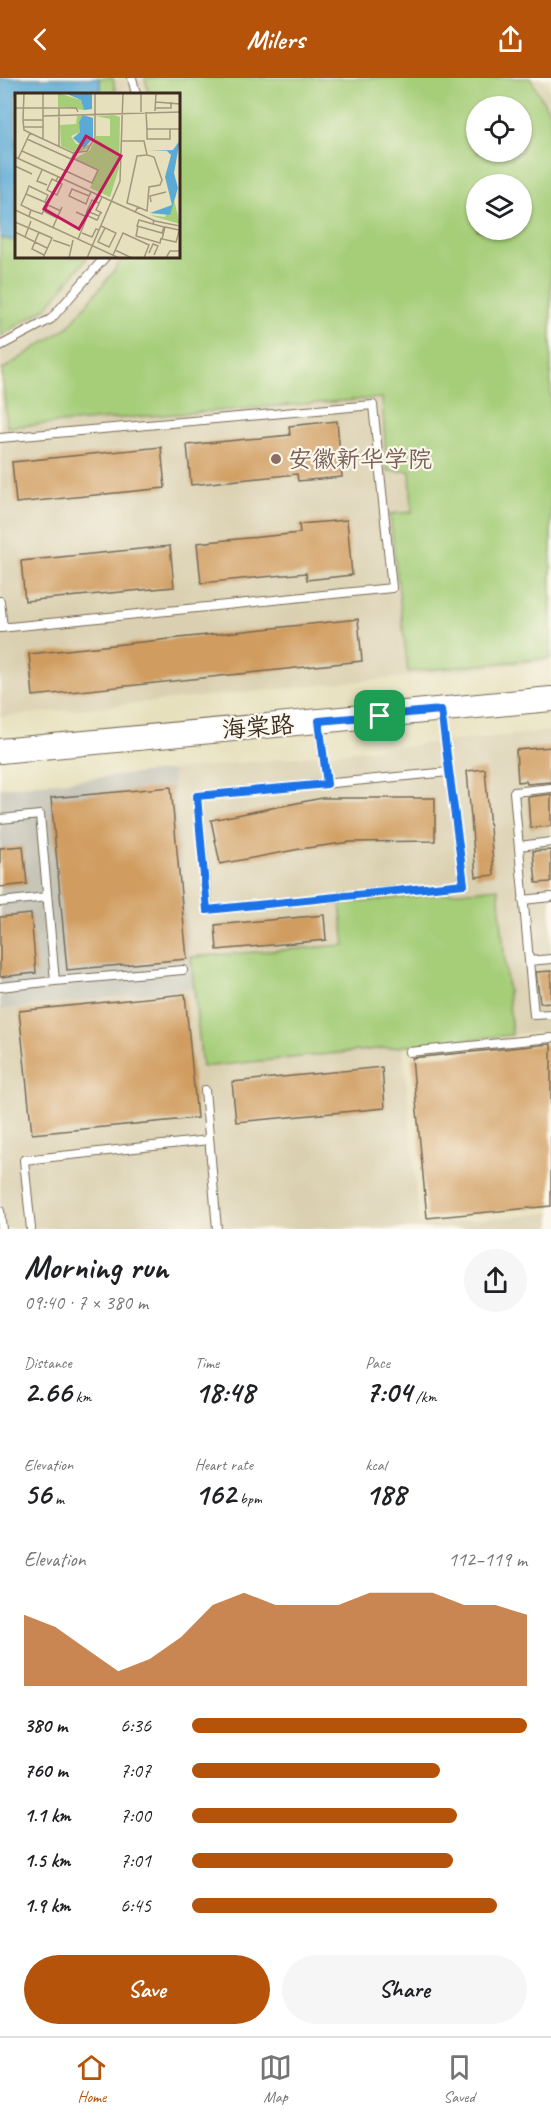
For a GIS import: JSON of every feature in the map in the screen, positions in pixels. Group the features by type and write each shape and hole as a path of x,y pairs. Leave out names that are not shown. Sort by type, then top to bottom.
{"street":[{"name":"海棠路","path":"0,751 551,699"}],"lane":[{"path":"132,78 136,93"},
{"path":"0,346 51,319 104,258"},
{"path":"0,438 373,405 392,588 2,628 0,602"},
{"path":"441,710 464,884 207,910 197,796 449,772"},
{"path":"319,721 327,784"},
{"path":"551,788 514,792 534,1015 551,1014"},
{"path":"0,819 40,816 55,981"},
{"path":"519,846 551,842"},
{"path":"0,902 47,897"},
{"path":"524,900 551,897"},
{"path":"529,961 551,959"},
{"path":"0,987 183,970"},
{"path":"409,1052 551,1038"},
{"path":"205,1090 217,1229"},
{"path":"31,1229 24,1160 209,1140"},
{"path":"0,1211 2,1229"}],"shaded area":[{"name":"安徽新华学院","path":"0,78 543,78 551,94 551,662 0,717"},
{"path":"551,731 551,1031 403,1046 419,1225 551,1213 551,1229 0,1229 0,1010 194,988 172,770"},
{"path":"172,770 194,988 0,1010 0,788"}],"green space":[{"path":"99,78 113,78 116,93 102,93"},
{"path":"145,78 530,78 551,115 551,658 408,672 390,514 412,512 410,471 387,471 382,398 7,427 2,370 68,327 115,270 121,258 180,258 180,93 149,93"},
{"path":"0,238 15,241 15,258 87,258 46,308 0,336"},
{"path":"498,888 512,1035 202,1067 191,957 345,945 340,904"}],"water":[{"path":"0,78 99,78 102,93 15,93 15,241 0,238"}],"building":[{"path":"337,421 342,477 298,481 297,474 191,485 187,445 290,435 289,426"},
{"path":"161,447 165,488 16,503 12,462"},
{"path":"347,520 352,575 307,580 306,573 201,583 197,543 300,533 299,524"},
{"path":"170,546 174,587 25,601 21,561"},
{"path":"358,619 362,661 33,696 29,654"},
{"path":"551,747 551,782 527,784 526,781 518,782 516,750"},
{"path":"485,769 494,875 476,877 467,771"},
{"path":"171,787 187,959 67,970 51,798"},
{"path":"551,794 551,826 530,828 528,797"},
{"path":"322,798 435,798 435,841 350,842 220,864 211,820"},
{"path":"23,846 27,884 0,887 0,848"},
{"path":"551,850 551,882 536,883 533,851"},
{"path":"31,914 36,973 0,977 0,917"},
{"path":"324,915 326,940 217,950 215,925"},
{"path":"551,971 551,1002 540,1003 536,972"},
{"path":"185,994 197,1118 32,1134 19,1011"},
{"path":"551,1044 551,1206 427,1218 412,1058"},
{"path":"382,1067 385,1108 236,1122 232,1082"}],"place":[{"name":"安徽新华学院","path":"276,459"}],"route":[{"path":"441,710 464,884 207,910 197,796 327,784 319,721 380,716 441,710"}]}
